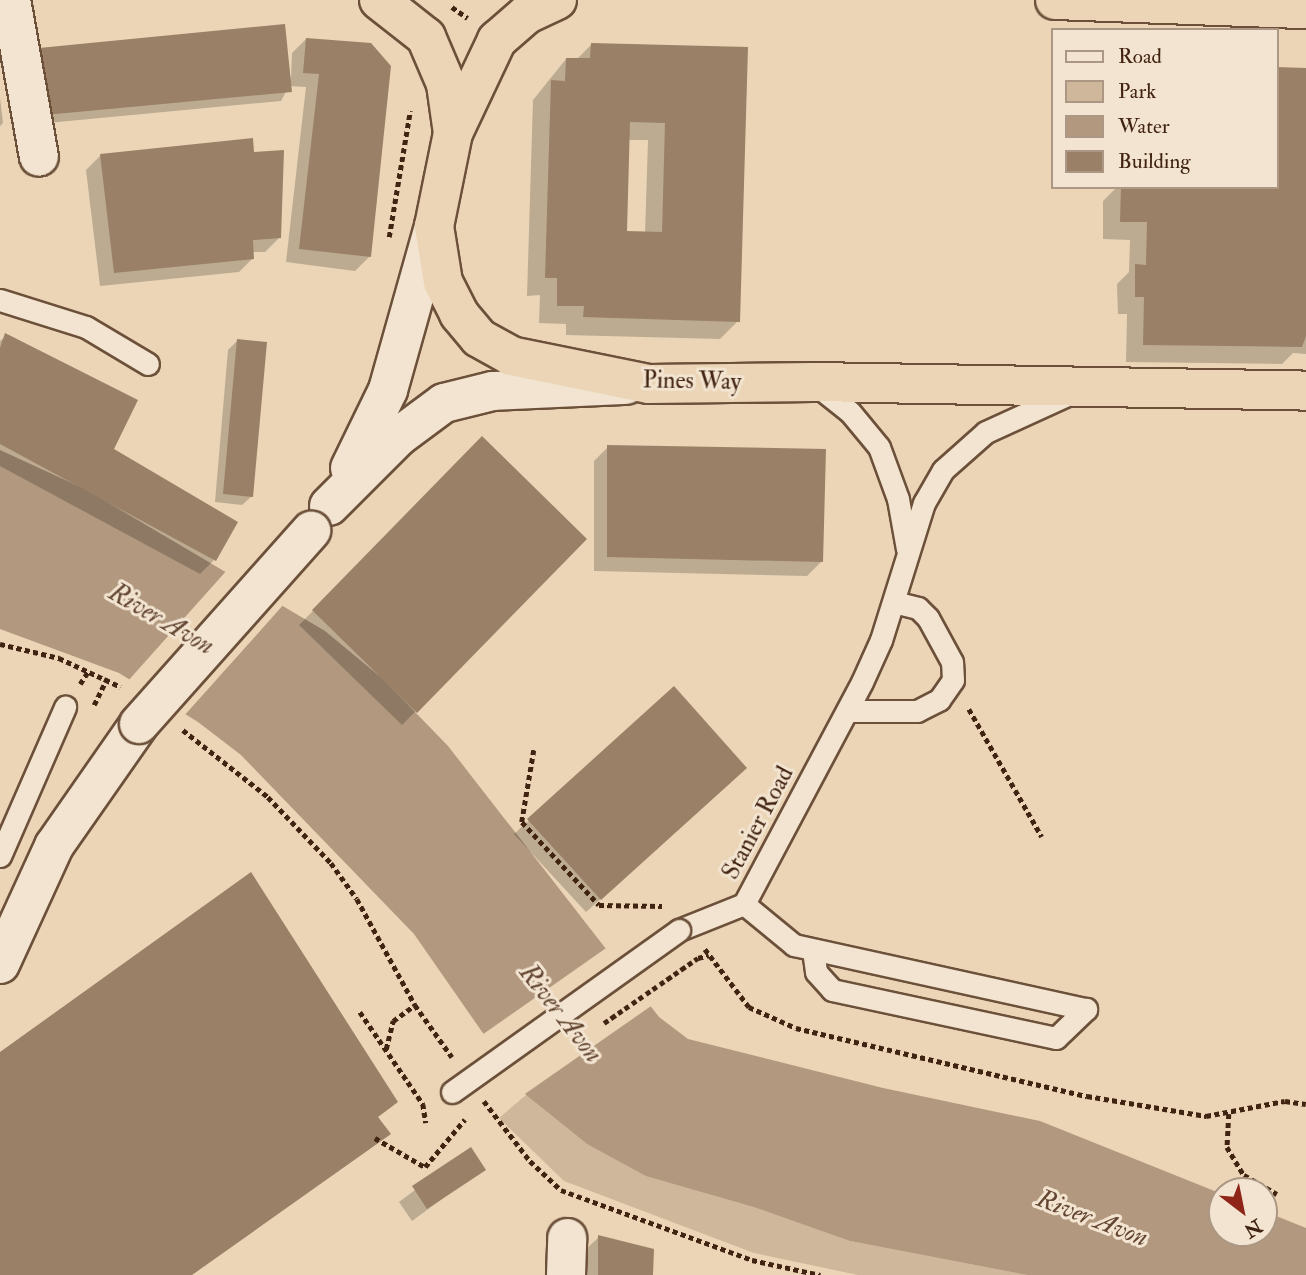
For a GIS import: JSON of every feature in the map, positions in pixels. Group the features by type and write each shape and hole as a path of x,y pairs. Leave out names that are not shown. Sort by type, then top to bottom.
{"highway":[{"path":"379,0 426,37 446,84 453,133"},
{"name":"Pines Way","path":"557,0 527,14 497,40 453,133 434,226 443,282 479,338 530,362 649,384 813,382 1306,391"},
{"path":"1055,0 1306,9"}],"main road":[{"path":"11,0 39,157"},
{"path":"320,518 388,390 434,226"},
{"path":"0,964 54,846 117,750 135,709 398,437 443,403 493,391 649,384"}],"lane":[{"path":"0,300 86,327 148,364"},
{"path":"813,382 850,412 878,447 898,499 908,551"},
{"name":"Stanier Road","path":"452,1092 683,927 744,904 847,711 881,640 924,503 943,470 962,449 986,432 1085,387"},
{"path":"847,711 917,710 939,699 953,680 952,662 928,618 918,608 894,602"},
{"path":"0,856 65,707"},
{"path":"744,904 779,936 813,950 1086,1009 1056,1038 852,995 832,990 816,972 813,950"},
{"path":"852,995 872,962"},
{"path":"964,1019 980,985"}],"path":[{"path":"0,644 59,658 107,678 135,709"},
{"path":"99,697 107,678"},
{"path":"953,680 1042,837"},
{"path":"176,725 268,797 331,863 357,899 415,1005 453,1059"},
{"path":"534,750 522,822 599,905 661,904 709,955 749,1007 796,1028 1087,1096 1206,1116 1229,1114 1285,1101 1306,1104"},
{"path":"698,958 709,955"},
{"path":"386,1049 393,1021 415,1005"},
{"path":"360,1012 422,1104 426,1123"},
{"path":"476,1091 530,1161 561,1189 752,1260 820,1275"},
{"path":"1229,1114 1227,1147 1247,1177"},
{"path":"375,1138 425,1167 452,1130 469,1116"},
{"path":"556,1202 561,1189"}],"green space":[{"path":"526,1095 587,1144 850,1241 1027,1275 858,1275 754,1253 564,1181 499,1118"}],"water":[{"name":"River Avon","path":"0,450 87,490 325,631 383,679 448,746 659,1017 688,1039 883,1088 1040,1121 1208,1188 1208,1247 1278,1247 1278,1217 1306,1228 1306,1275 1027,1275 850,1241 754,1207 646,1176 587,1144 526,1095 414,934 241,755 198,722 119,673 0,629"}],"pier":[{"path":"228,569 285,603 183,717 127,682"},
{"path":"609,946 654,1004 522,1096 479,1037"}],"building":[{"path":"285,24 292,92 45,115 39,48"},
{"path":"306,38 371,43 391,66 371,257 299,249 319,74 303,73"},
{"path":"591,43 748,47 740,322 583,317 584,306 557,306 557,278 545,278 551,80 565,81 566,58 590,58","holes":["630,122 665,123 662,232 627,231"]},
{"path":"1278,67 1306,68 1306,336 1302,347 1143,345 1144,297 1135,297 1135,264 1146,265 1147,222 1120,222 1121,189 1278,189"},
{"path":"253,138 254,152 284,150 281,238 253,240 254,259 114,273 100,154"},
{"path":"5,333 138,400 114,449 238,522 216,561 0,444 0,348"},
{"path":"237,339 267,342 253,497 223,494"},
{"path":"482,436 587,539 417,713 312,610"},
{"path":"607,445 826,449 823,562 607,557"},
{"path":"674,686 747,768 601,900 527,819"},
{"path":"251,872 398,1102 378,1117 391,1134 192,1275 0,1275 0,1052"},
{"path":"471,1147 486,1170 427,1209 412,1186"},
{"path":"598,1235 654,1249 653,1275 598,1275"}]}
